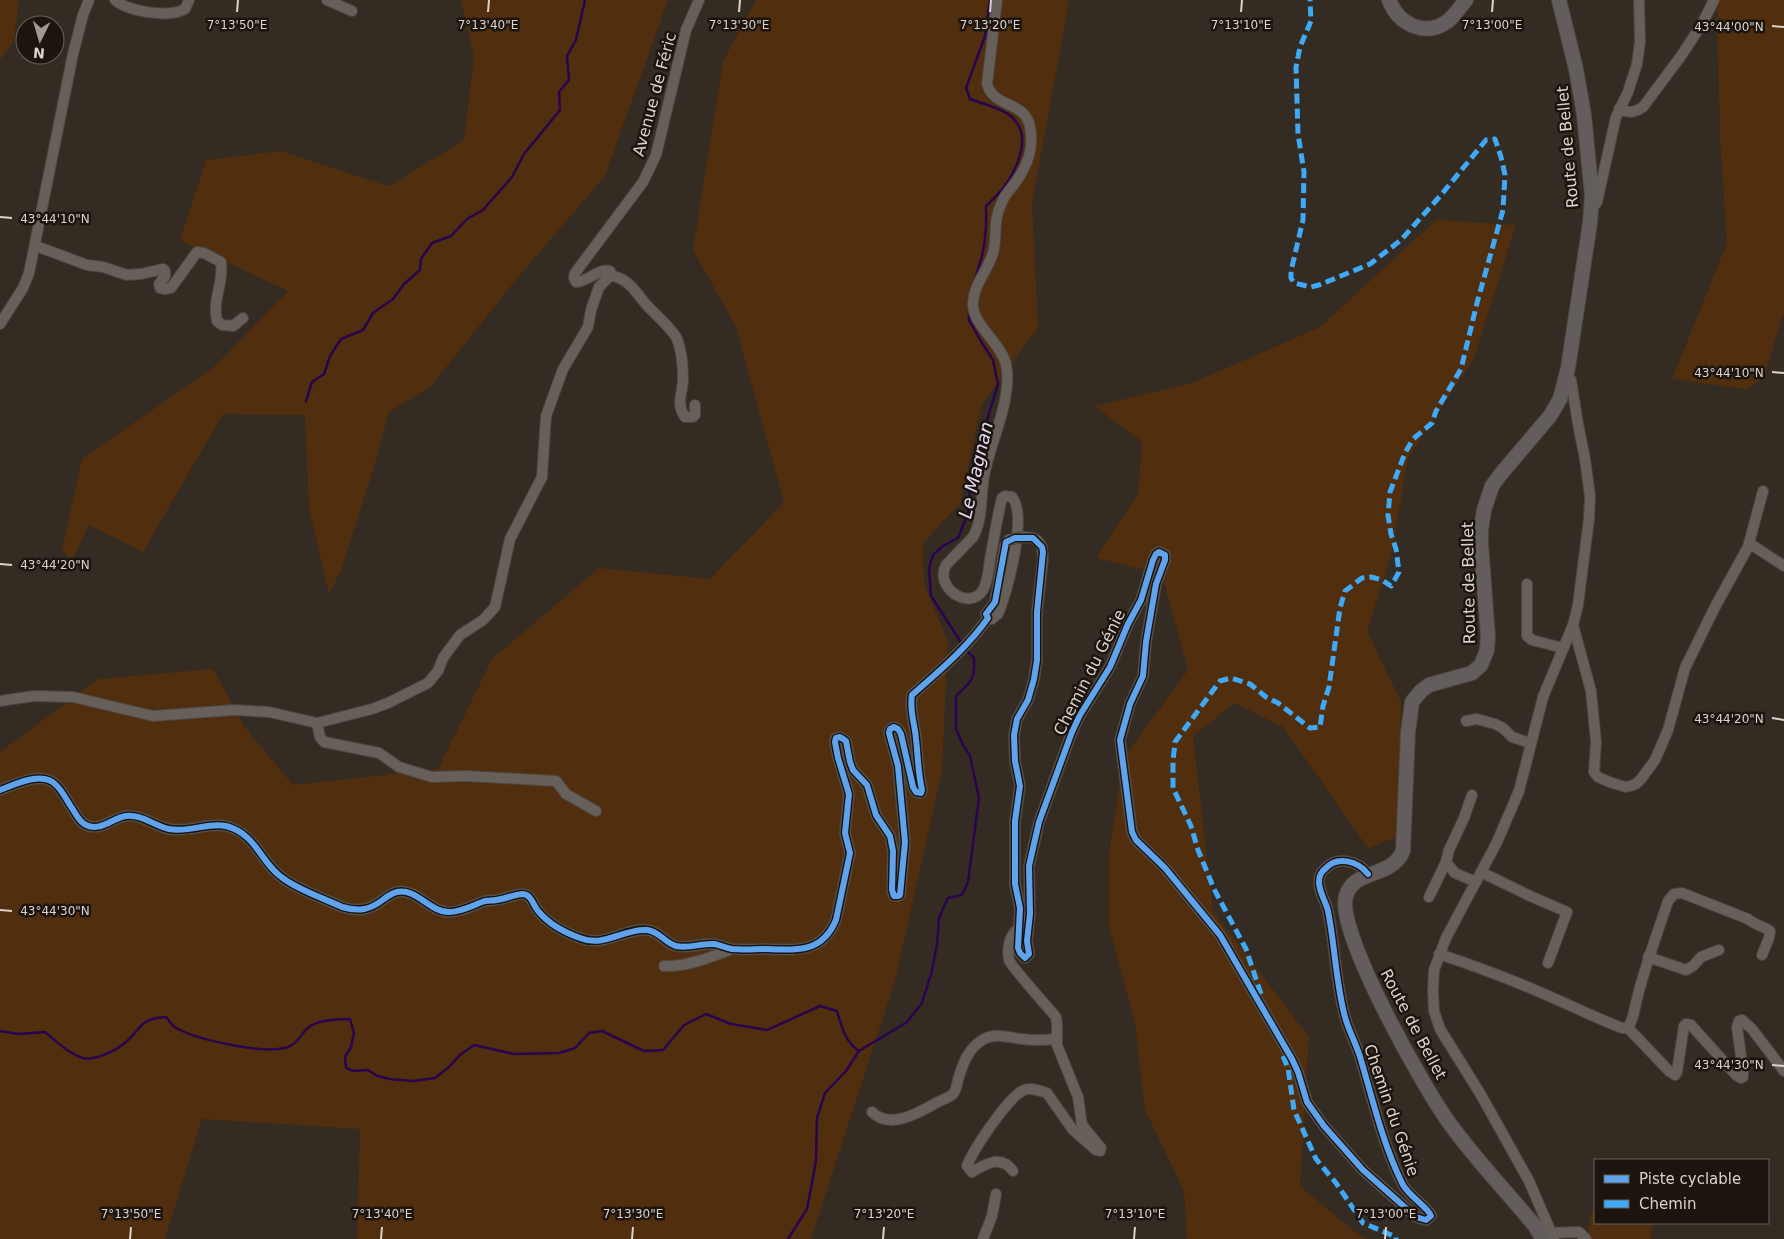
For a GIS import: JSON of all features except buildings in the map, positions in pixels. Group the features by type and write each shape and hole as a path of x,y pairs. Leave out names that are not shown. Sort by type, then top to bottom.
{"main road":[{"path":"1389,0 1394,12 1402,21 1412,26 1429,28 1443,24 1450,19 1466,0"},
{"name":"Route de Bellet","path":"1549,1237 1535,1226 1450,1124 1437,1105 1382,1006 1353,935 1345,905 1346,896 1350,888 1359,879 1393,865 1400,857 1402,851 1408,732 1412,702 1420,690 1429,685 1472,673 1485,660 1488,637 1481,544 1484,510 1492,486 1557,405 1566,377 1592,207 1583,105 1559,0"}],"street":[{"path":"0,324 23,288 30,273 78,29 89,0"},
{"path":"115,0 122,6 132,9 171,12 185,10 189,0"},
{"path":"327,0 352,11"},
{"name":"Avenue de Féric","path":"609,275 610,271 606,270 581,282 576,282 574,278 575,273 643,182 656,155 686,30 699,0"},
{"path":"988,618 992,619 998,614 1012,567 1018,523 1017,505 1012,497 1005,496 1002,498 987,577 982,591 975,597 968,598 956,595 946,586 943,570 973,538 976,532 980,514 984,472 1006,392 1006,364 996,342 974,314 973,294 989,264 994,250 995,222 998,210 1002,200 1018,180 1027,163 1031,149 1030,126 1027,118 1020,110 994,97 989,92 987,84 997,0"},
{"path":"1592,207 1597,202 1616,117 1628,92 1637,64 1640,42 1639,0"},
{"path":"1619,109 1635,112 1643,107 1681,56 1702,24 1714,0"},
{"path":"36,246 87,265 103,267 127,275 163,269 165,276 159,284 160,288 165,289 171,288 197,252 204,253 221,262 222,269 214,309 217,321 222,325 233,326 243,318"},
{"path":"0,701 34,696 73,697 153,716 234,710 269,712 318,723 388,703 428,682 438,671 443,658 460,635 483,620 496,607 510,538 542,477 546,416 563,369 588,327 591,310 599,287 609,275 625,280 658,319 674,333 680,348 683,382 679,396 681,412 685,417 693,417 695,415 695,405"},
{"path":"1566,377 1571,380 1590,496 1583,569 1574,625 1543,697 1519,791 1497,842 1439,954 1434,970 1433,991 1434,1011 1440,1029 1481,1096 1529,1181 1549,1237 1579,1232 1586,1239"},
{"path":"1574,625 1591,691 1596,742 1594,772 1598,777 1612,784 1626,787 1633,785 1641,779 1659,753 1668,730 1685,668 1714,607 1749,543 1763,491"},
{"name":"Chemin du Génie","path":"0,790 21,782 44,778 56,784 81,822 93,827 108,824 128,816 145,819 170,829 191,830 214,825 233,828 248,837 269,865 284,879 351,910 368,909 398,891 409,893 437,910 447,913 469,908 487,900 496,900 522,894 531,898 540,914 581,939 605,941 640,930 648,930 656,932 673,945 689,947 715,944 732,949 805,949 822,940 832,929 836,920 850,853 845,833 849,794 838,758 836,738 840,737 846,741 853,770 867,785 876,815 890,836 893,851 893,895 896,897 900,895 905,842 898,766 889,733 890,729 894,727 901,734 913,787 916,792 921,793 911,704 912,695 955,656 988,618 986,614 994,602 1005,546 1009,540 1023,537 1033,538 1042,547 1043,558 1037,612 1037,660 1028,700 1017,719 1014,735 1015,761 1020,786 1015,821 1014,852 1015,884 1020,908 1018,948 1025,958 1029,954 1027,941 1030,914 1029,866 1040,822 1072,732 1080,715 1110,667 1128,624 1142,600 1153,560 1159,552 1165,555 1165,560 1156,584 1146,642 1143,676 1130,704 1120,740 1132,832 1136,840 1165,868 1220,935 1292,1059 1298,1072 1306,1102 1324,1126 1363,1170 1416,1217 1426,1220 1431,1216 1430,1213 1415,1200 1402,1184 1384,1135 1360,1057 1345,1019 1328,909 1319,884 1322,872 1329,865 1338,861 1351,862 1368,874"},
{"path":"1749,543 1784,566"},
{"path":"1527,584 1527,636 1532,640 1563,648"},
{"path":"1466,721 1477,719 1495,724 1516,739 1530,743"},
{"path":"318,723 320,737 324,742 379,753 399,767 432,777 466,776 556,781 566,794 596,811"},
{"path":"1429,897 1446,862 1449,850 1472,795"},
{"path":"1446,862 1455,873 1479,877 1567,912 1548,963"},
{"path":"1628,1028 1648,958 1668,901 1674,894 1682,893 1748,919 1754,924 1770,931 1762,955"},
{"path":"1013,1171 1007,1164 998,1161 972,1172 967,1166 991,1126 1012,1101 1024,1090 1030,1088 1047,1093 1073,1130 1096,1150 1100,1151 1101,1148 1082,1125 1078,1097 1059,1053 1056,1039 1056,1017 1009,961 1009,940 1019,928"},
{"path":"664,966 686,964 732,949"},
{"path":"1648,958 1686,970 1693,966 1701,957 1719,950"},
{"path":"1439,954 1534,990 1622,1028 1628,1028 1669,1072 1675,1074 1678,1072 1684,1026 1686,1024 1691,1025 1736,1075 1741,1078 1743,1077 1737,1027 1739,1021 1742,1020 1752,1029 1784,1071"},
{"path":"872,1112 876,1116 889,1120 909,1118 950,1096 955,1089 968,1052 975,1044 989,1037 1007,1036 1022,1040 1056,1039"},
{"path":"983,1239 992,1216 996,1194"}],"shaded area":[{"path":"0,0 19,0 17,15 15,15 14,41 0,60"},
{"path":"461,0 668,0 605,176 515,281 430,387 389,412 372,474 340,573 329,593 309,509 305,415 223,414 143,552 89,525 72,560 62,550 82,459 214,367 288,291 180,240 206,160 280,151 389,186 464,140 474,56"},
{"path":"756,0 1066,0 1069,2 1032,203 1038,328 982,404 960,504 923,543 924,584 948,641 942,771 895,981 811,1239 357,1239 360,1129 202,1119 165,1239 0,1239 0,752 98,679 213,669 244,726 293,785 438,769 492,659 599,568 710,579 784,502 736,327 693,250 723,61"},
{"path":"1717,0 1784,0 1784,316 1782,316 1764,378 1746,389 1672,379 1727,243 1720,137"},
{"path":"1436,220 1516,225 1474,358 1408,458 1391,556 1367,631 1401,702 1399,836 1368,848 1283,727 1235,703 1193,736 1213,911 1309,1037 1300,1186 1355,1232 1368,1239 1187,1239 1184,1191 1145,1110 1135,1023 1109,927 1109,853 1124,757 1188,670 1162,574 1096,558 1138,494 1142,442 1095,406 1192,383 1320,327"},
{"path":"1591,1212 1594,1213 1594,1224 1653,1224 1651,1239 1588,1239"}],"waterway":[{"path":"306,401 312,382 324,374 330,356 341,339 363,330 373,313 393,299 404,284 420,270 421,259 432,243 451,236 467,219 483,210 512,177 524,154 560,110 559,92 569,80 567,56 576,40 585,0"},
{"name":"Le Magnan","path":"974,282 984,245 986,206 1003,189 1016,167 1022,141 1018,125 1013,118 998,109 970,99 966,88 985,36 990,0"},
{"name":"Le Magnan","path":"962,644 931,596 929,568 933,555 943,546 958,538 968,513 972,469 998,384 993,360 969,320 969,309"},
{"name":"Le Magnan","path":"0,1031 18,1034 45,1032 73,1054 88,1059 106,1054 117,1048 126,1042 142,1025 157,1018 166,1017 176,1028 186,1033 232,1045 264,1049 288,1047 297,1041 309,1027 323,1021 350,1019 354,1033 351,1047 345,1057 346,1068 354,1071 368,1070 377,1076 390,1079 413,1081 435,1078 474,1045 514,1054 559,1053 575,1048 589,1033 602,1031 644,1051 663,1050 684,1025 706,1014 731,1024 767,1030 820,1006 837,1011 847,1039 859,1051 907,1022 922,1003 932,971 939,918 948,898 962,895 968,882 979,798 970,756 956,729 956,696 969,683 974,671 974,658 965,649"},
{"path":"788,1239 807,1209 816,1161 817,1118 825,1093 846,1071 859,1051"}],"marked path":[{"path":"1261,994 1246,949 1214,889 1198,850 1191,826 1173,788 1175,742 1220,681 1231,678 1250,684 1310,728 1320,727 1323,706 1329,687 1340,608 1345,591 1362,578 1371,577 1382,580 1391,586 1399,572 1388,515 1390,492 1405,453 1413,439 1432,423 1436,411 1461,369 1503,210 1505,175 1495,139 1486,140 1401,240 1370,264 1319,285 1311,287 1294,283 1291,278 1291,271 1303,220 1304,172 1298,134 1296,67 1300,47 1311,21 1310,0"},
{"path":"1283,1056 1288,1068 1294,1110 1316,1159 1336,1183 1363,1223 1396,1237 1396,1239"}],"cycle path":[{"path":"0,790 29,780 44,779 51,781 61,791 80,820 91,827 102,826 126,816 143,818 169,829 177,830 212,825 226,826 245,835 269,865 284,879 305,891 348,909 359,910 369,908 397,892 411,893 435,908 449,912 463,910 485,901 522,894 528,896 537,910 553,924 569,934 589,940 597,941 639,930 647,930 655,932 672,944 681,947 709,944 730,949 788,950 808,947 824,939 836,920 850,853 845,833 849,794 838,758 836,738 840,737 846,741 853,770 867,785 876,815 890,836 893,851 892,890 894,896 898,896 900,895 905,842 898,766 889,733 890,729 894,727 901,734 913,787 916,792 921,793 912,712 912,695 962,649 988,618 986,614 995,602 1006,542 1015,538 1033,538 1042,547 1043,552 1037,612 1037,660 1028,700 1017,719 1014,735 1015,761 1020,786 1015,821 1015,884 1020,908 1018,948 1025,958 1029,954 1027,941 1030,914 1029,866 1039,822 1072,732 1080,715 1110,667 1128,624 1141,600 1153,560 1159,552 1165,555 1165,560 1156,584 1146,642 1143,676 1130,704 1120,740 1132,832 1136,840 1165,868 1220,935 1292,1059 1307,1102 1324,1126 1363,1170 1416,1217 1426,1220 1431,1216 1408,1192 1395,1168 1359,1054 1347,1023 1342,1004 1328,911 1319,886 1321,873 1335,862 1347,861 1353,863 1364,869 1368,874"}]}
